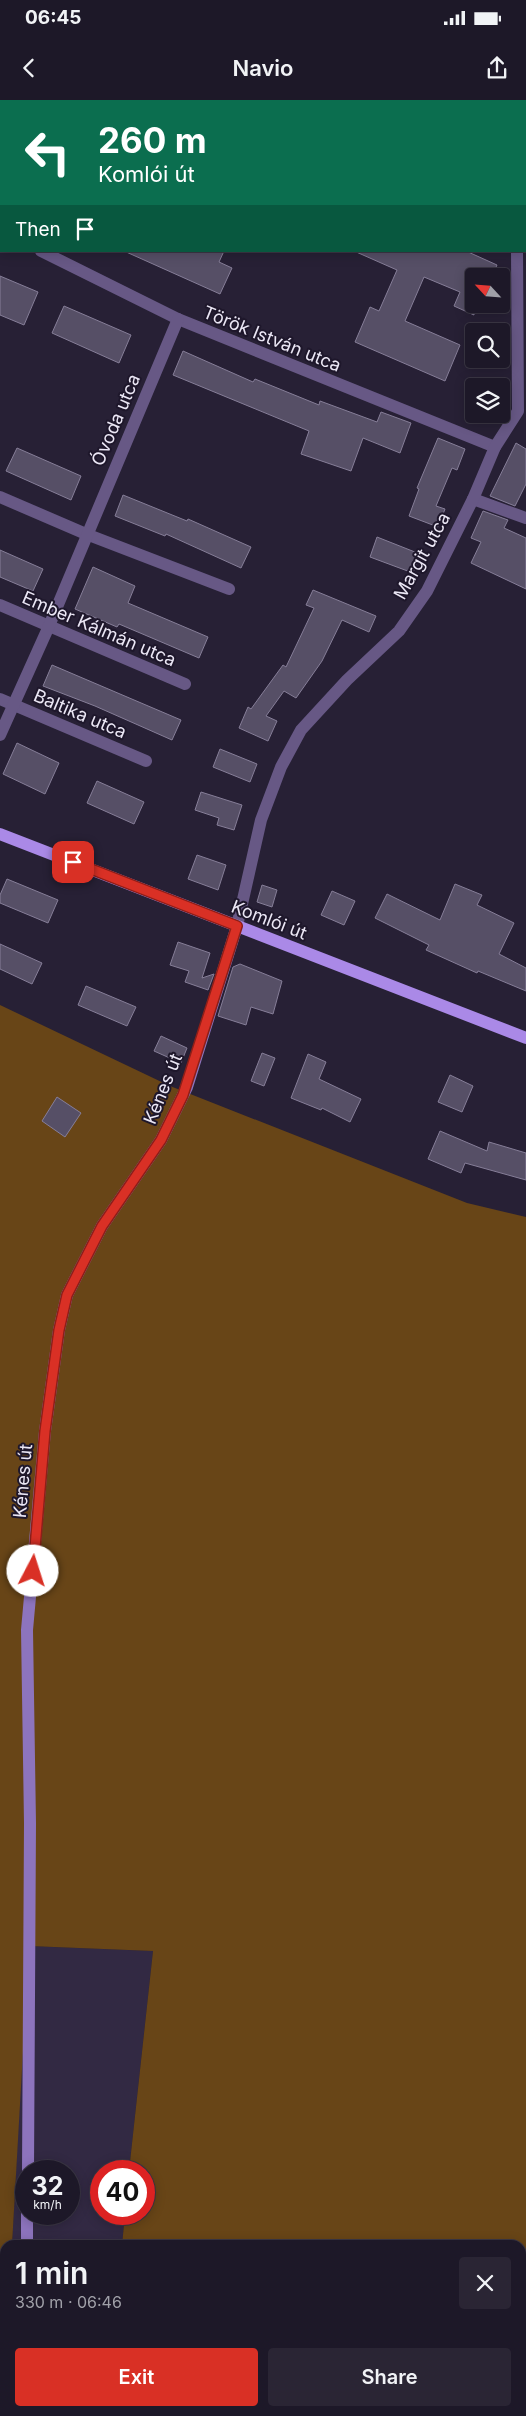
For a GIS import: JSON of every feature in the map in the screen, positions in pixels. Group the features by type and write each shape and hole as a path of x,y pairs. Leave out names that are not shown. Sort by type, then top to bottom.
{"main road":[{"name":"Komlói út","path":"0,834 526,1038"}],"street":[{"name":"Török István utca","path":"43,252 178,319 495,447"},
{"name":"Margit utca","path":"237,926 261,820 281,767 301,730 347,680 399,631 427,591 473,499 495,447 522,410 517,252"},
{"name":"Óvoda utca","path":"0,734 48,626 178,319"},
{"path":"0,497 86,534 228,590"},
{"path":"473,499 526,518"},
{"name":"Ember Kálmán utca","path":"0,605 185,684"},
{"name":"Baltika utca","path":"0,699 146,761"},
{"name":"Kénes út","path":"28,2160 30,1823 27,1630 45,1431 59,1330 67,1295 102,1226 161,1140 187,1087 237,926"},
{"path":"27,2225 27,2240"}],"shaded area":[{"path":"0,1005 170,1086 467,1203 526,1217 526,2240 122,2240 124,2225 155,2225 155,2160 130,2160 153,1951 29,1946 17,2160 15,2160 12,2240 0,2240"},
{"path":"28,1946 153,1951 130,2160 90,2160 90,2225 124,2225 122,2240 12,2240 15,2189 15,2225 80,2225 80,2160 17,2160"}],"building":[{"path":"126,252 224,252 219,262 232,268 220,294"},
{"path":"356,252 468,252 497,265 496,268 465,268 465,311 454,306 460,292 424,277 405,321 460,345 445,381 355,342 370,307 379,311 397,270"},
{"path":"0,276 38,292 24,325 0,315"},
{"path":"64,306 131,335 119,363 52,333"},
{"path":"183,351 253,382 255,379 319,405 320,401 377,422 381,412 411,423 400,453 363,438 351,471 301,454 309,431 173,375"},
{"path":"438,438 465,449 457,470 452,468 436,506 445,509 438,527 409,516 419,489 417,488"},
{"path":"516,443 526,449 526,484 515,506 490,496"},
{"path":"17,448 81,476 71,500 6,471"},
{"path":"123,495 187,521 188,519 251,547 241,568 166,534 165,536 115,516"},
{"path":"483,511 508,520 504,528 526,538 526,589 471,563 481,542 471,538"},
{"path":"377,537 420,554 413,573 370,557"},
{"path":"0,550 43,569 33,591 0,577"},
{"path":"93,567 135,586 128,603 208,637 199,658 119,624 117,627 75,609"},
{"path":"313,590 376,616 369,632 342,620 322,661 296,698 284,691 266,716 277,721 268,741 239,728 248,707 251,709 283,665 286,667 314,608 306,605"},
{"path":"52,665 181,720 172,740 95,706 43,686"},
{"path":"17,743 59,763 45,794 3,774"},
{"path":"220,749 257,764 250,782 213,767"},
{"path":"97,781 144,802 134,824 87,803"},
{"path":"201,792 242,805 234,830 217,825 219,818 195,810"},
{"path":"197,855 226,865 218,890 188,879"},
{"path":"7,879 58,900 48,923 0,903 0,895"},
{"path":"455,884 482,895 477,905 514,923 499,954 526,968 526,991 478,971 477,973 426,950 429,945 375,918 387,894 440,920"},
{"path":"262,885 277,890 272,907 257,902"},
{"path":"332,891 355,901 344,925 321,915"},
{"path":"178,942 210,953 202,978 214,974 208,990 185,982 189,971 170,965"},
{"path":"0,944 42,963 32,984 0,969"},
{"path":"240,964 282,981 273,1014 251,1007 246,1025 218,1016 233,967"},
{"path":"86,986 136,1007 127,1026 78,1005"},
{"path":"161,1036 187,1048 181,1063 154,1051"},
{"path":"262,1053 275,1058 264,1086 251,1081"},
{"path":"308,1054 326,1062 319,1079 361,1099 350,1122 322,1108 321,1110 291,1098"},
{"path":"450,1075 473,1086 462,1112 438,1102"},
{"path":"57,1097 81,1113 65,1137 42,1121"},
{"path":"440,1131 487,1151 489,1142 526,1153 526,1180 465,1163 461,1173 428,1159"}],"route":[{"path":"33,1571 45,1431 59,1330 67,1295 102,1226 161,1140 187,1087 237,926 73,862"}]}
